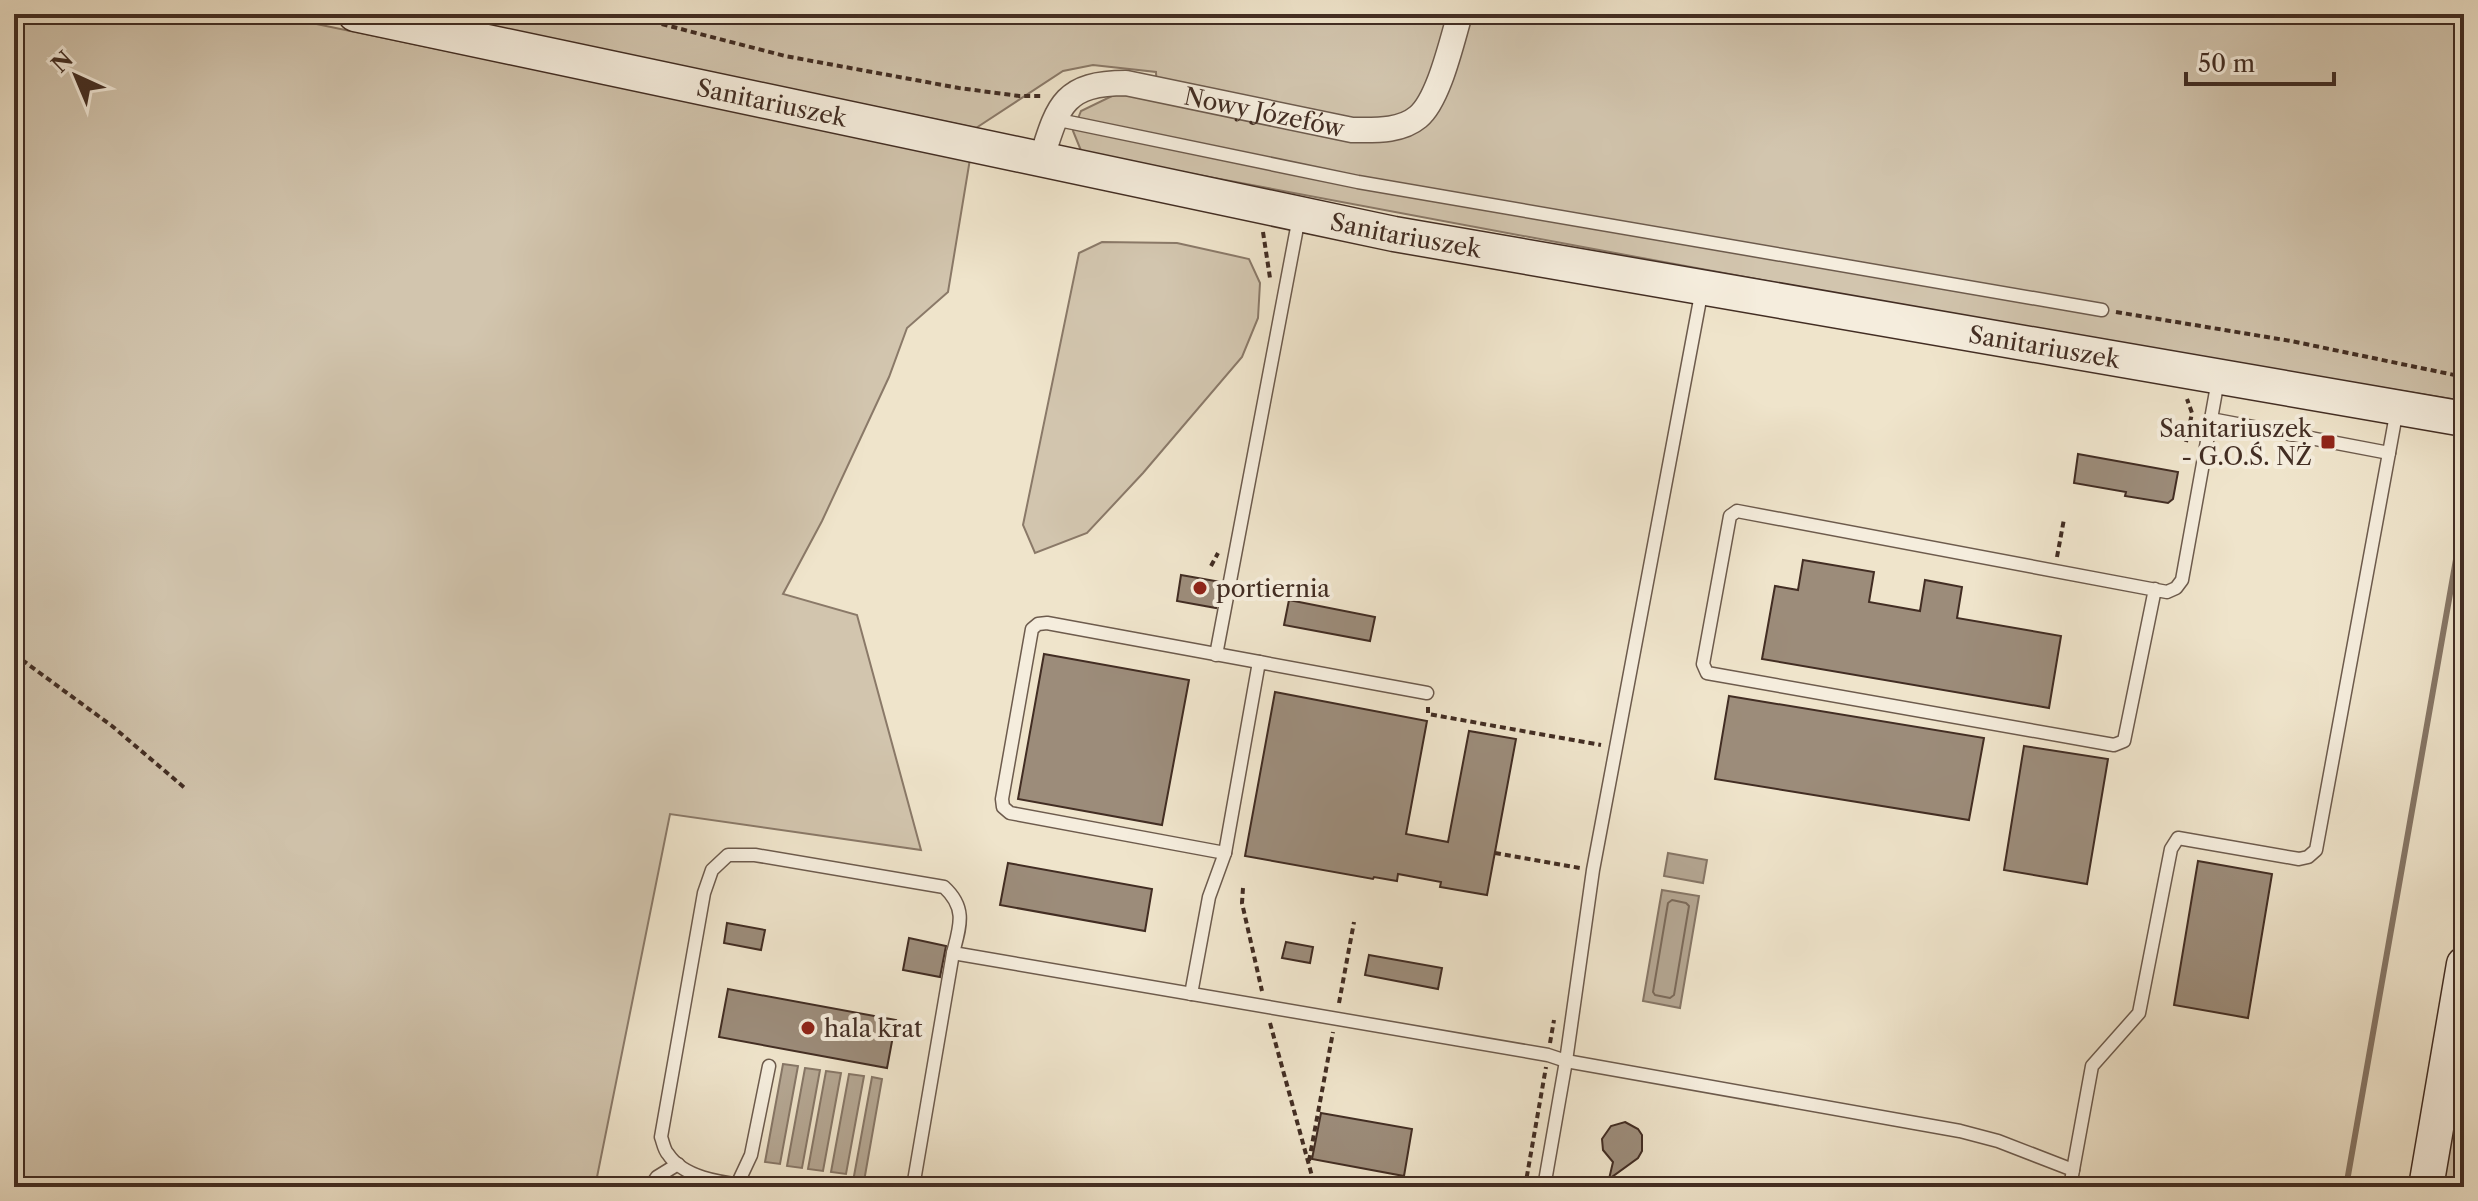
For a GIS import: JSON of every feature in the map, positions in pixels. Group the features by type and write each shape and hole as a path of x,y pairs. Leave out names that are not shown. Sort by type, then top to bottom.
{"street":[{"name":"Sanitariuszek","path":"355,14 1394,234 2464,419"},
{"name":"Nowy Józefów","path":"1070,95 1096,83 1126,83 1352,130 1387,131 1418,117 1440,82 1460,14"},
{"path":"1041,160 1054,119 1070,95"},
{"path":"2426,1187 2464,964"}],"lane":[{"path":"1054,119 1358,182 2102,310"},
{"path":"1216,655 1299,214"},
{"path":"1544,1187 1566,1061 1593,870 1702,289"},
{"path":"2155,589 2124,741 2114,745 1707,673 1703,664 1730,516 1737,511 2155,589 2167,592 2176,588 2182,580 2219,377"},
{"path":"2070,1187 2092,1066 2139,1013 2171,849 2178,838 2299,859 2308,857 2316,850 2398,407"},
{"path":"2211,419 2389,453"},
{"path":"1225,853 1010,813 1003,807 1032,629 1038,624 1427,693"},
{"path":"1191,994 1209,897 1225,853 1259,662"},
{"path":"755,1187 736,1186 700,1176 668,1155 661,1137 704,893 712,870 728,855 755,855 915,880 944,887 956,898 960,911 913,1187"},
{"path":"953,953 1548,1055 1566,1061 1960,1131 1998,1141 2073,1170"},
{"path":"736,1186 751,1155 769,1066"},
{"path":"650,1187 657,1177 678,1164"}],"path":[{"path":"623,14 785,56 944,86 1019,96 1070,95"},
{"path":"2102,310 2291,341 2464,377"},
{"path":"2184,393 2192,413 2186,442"},
{"path":"2055,571 2064,519"},
{"path":"14,654 112,726 186,789"},
{"path":"1427,693 1428,714 1616,748"},
{"path":"1495,853 1593,870"},
{"path":"1243,888 1242,903 1266,1007 1315,1187"},
{"path":"1309,1163 1354,922"}],"shaded area":[{"path":"14,14 268,14 970,159 948,292 907,328 889,377 822,521 783,594 857,615 921,850 670,814 595,1187 14,1187"},
{"path":"433,14 2464,14 2464,401 1945,313 1082,153 1073,131 1081,111 1114,95 1157,97 1156,72 1093,65 1063,71 976,128"},
{"path":"1102,242 1177,243 1249,259 1260,283 1258,318 1242,357 1087,533 1035,553 1023,525 1079,253"},
{"path":"2464,1062 2464,1187 2441,1187"}],"water":[{"path":"1668,853 1707,860 1703,883 1664,876"},
{"path":"1662,890 1699,896 1680,1008 1643,1001"},
{"path":"783,1064 798,1066 780,1164 765,1162"},
{"path":"805,1068 820,1070 802,1168 787,1166"},
{"path":"826,1071 841,1073 823,1171 808,1169"},
{"path":"849,1074 864,1076 846,1174 831,1172"},
{"path":"872,1077 882,1079 863,1187 852,1187"}],"building":[{"path":"2078,454 2178,472 2173,499 2168,503 2074,483"},
{"path":"1803,560 1874,572 1869,602 1920,611 1925,580 1962,587 1957,618 2061,636 2049,708 1762,659 1775,586 1798,590"},
{"name":"portiernia","path":"1181,575 1221,582 1216,608 1177,601"},
{"path":"1289,600 1375,617 1370,641 1284,625"},
{"path":"1044,654 1189,680 1162,825 1018,799"},
{"path":"1275,692 1427,721 1406,834 1448,842 1469,731 1516,739 1487,895 1440,887 1441,882 1398,874 1397,881 1373,879 1245,856"},
{"path":"1729,696 1984,738 1969,820 1715,779"},
{"path":"2024,746 2108,759 2087,884 2004,870"},
{"path":"2198,861 2272,874 2248,1018 2174,1005"},
{"path":"1008,863 1152,889 1145,931 1000,905"},
{"path":"727,923 765,930 761,950 724,943"},
{"path":"909,938 946,946 940,977 903,970"},
{"path":"1286,942 1313,947 1310,963 1282,958"},
{"path":"1369,955 1442,968 1438,989 1365,975"},
{"name":"hala krat","path":"728,989 896,1020 887,1068 719,1037"},
{"path":"1321,1113 1412,1129 1404,1176 1312,1159"},
{"path":"1625,1122 1642,1135 1642,1151 1638,1158 1609,1179 1613,1162 1603,1150 1602,1139 1611,1126"}],"waterway":[{"path":"2346,1187 2461,531"}],"place":[{"name":"Sanitariuszek - G.O.Ś. NŻ","path":"2328,442"},
{"name":"portiernia","path":"1200,588"},
{"name":"hala krat","path":"808,1028"}]}
